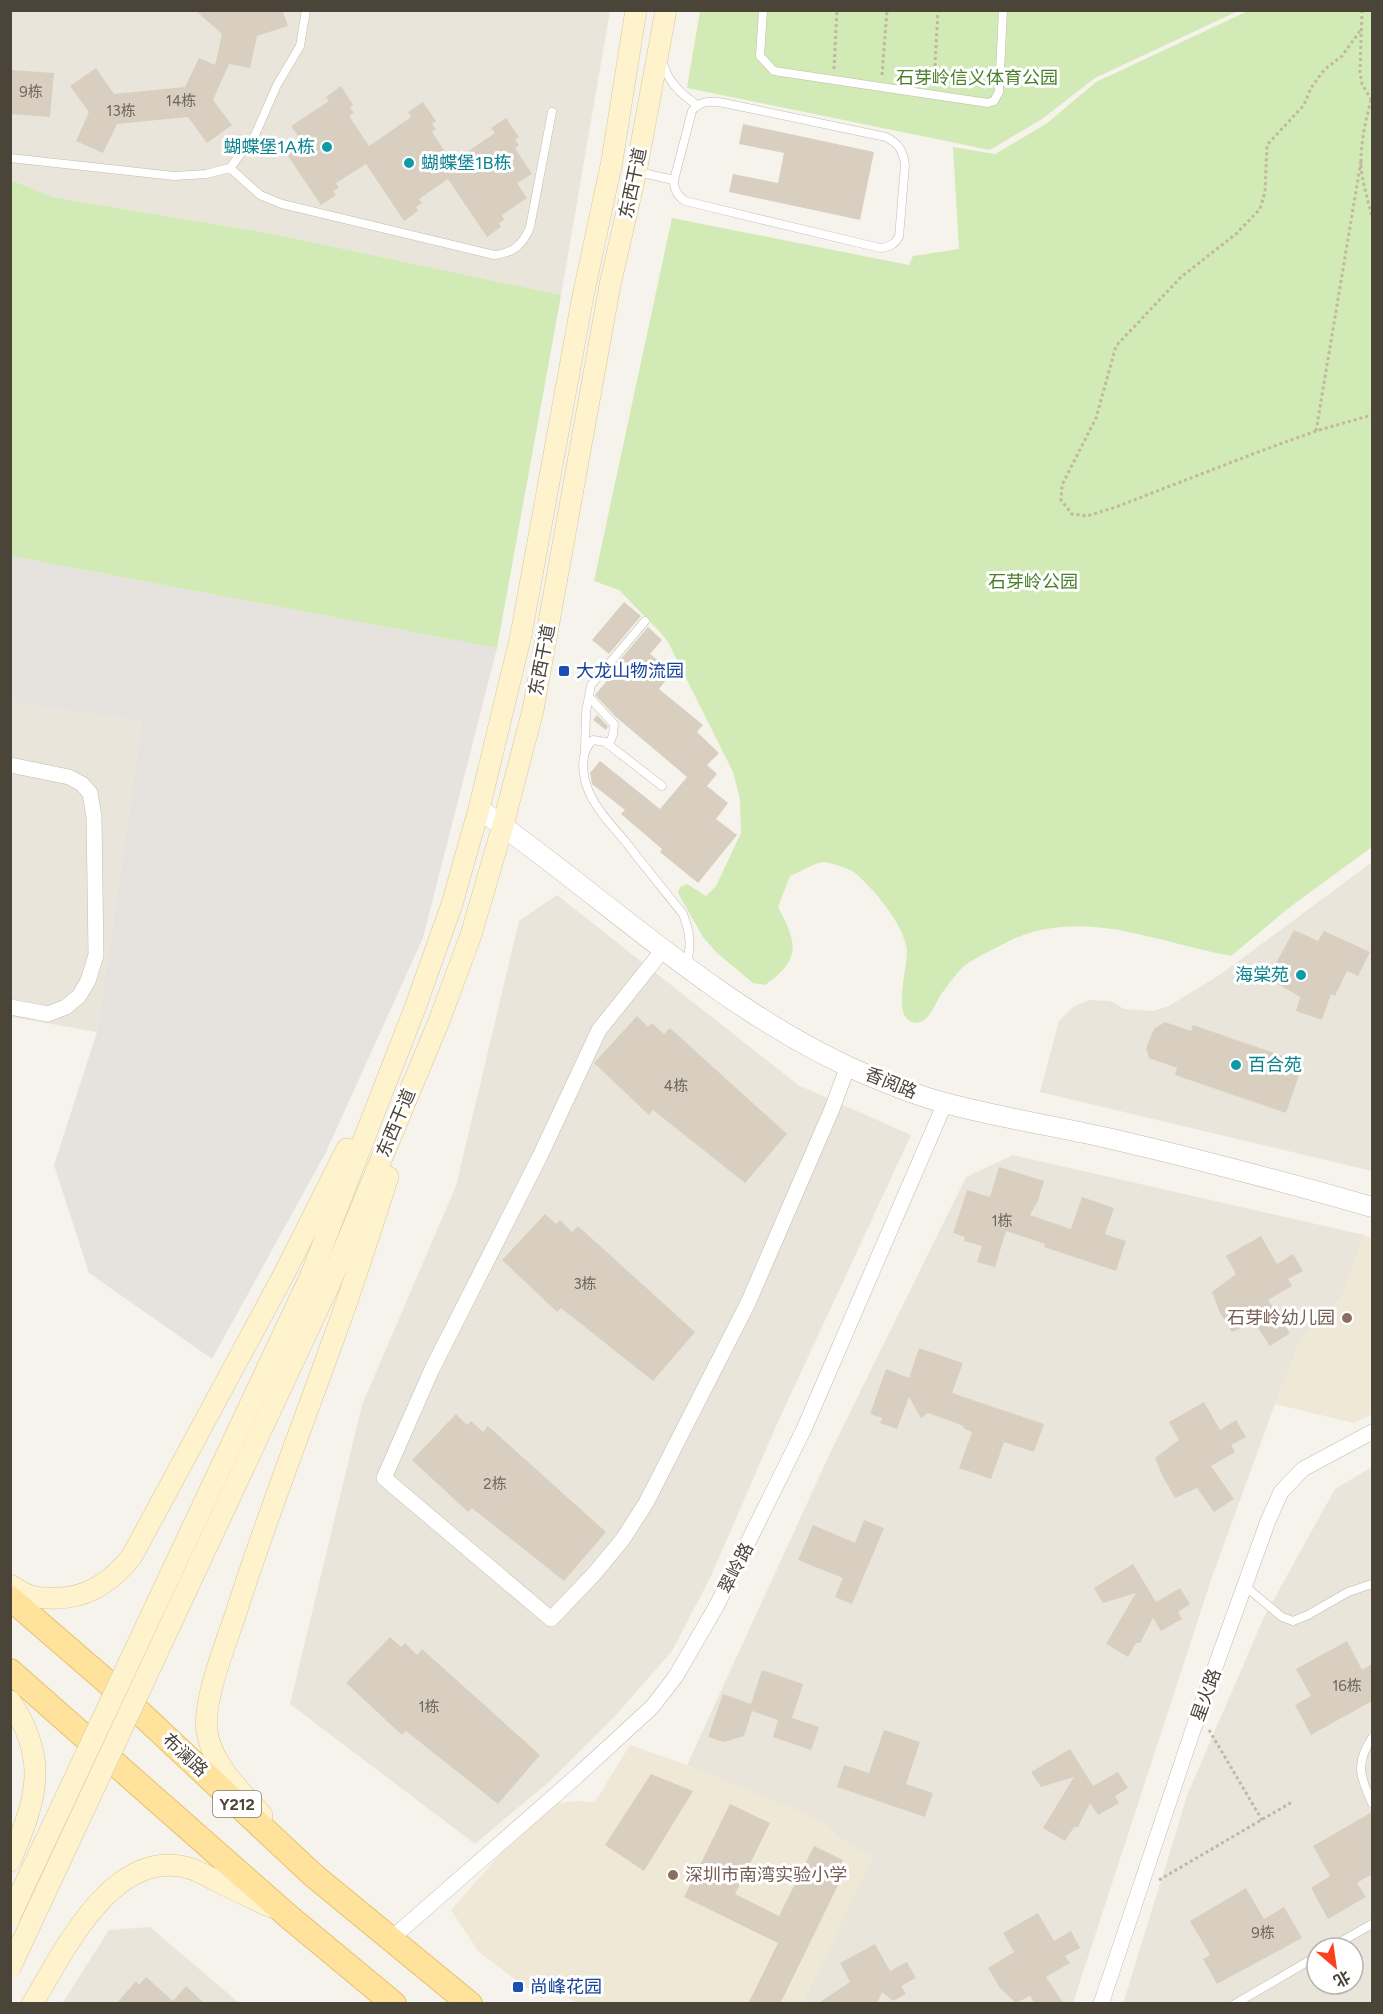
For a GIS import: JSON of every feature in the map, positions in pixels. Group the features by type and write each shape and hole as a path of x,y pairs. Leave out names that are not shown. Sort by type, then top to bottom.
{"main road":[{"name":"东西干道","path":"320,1280 452,904 479,809 521,635 583,296 612,160 636,10"},
{"name":"东西干道","path":"320,1280 439,1021 471,935 503,825 533,710 610,285 636,172 666,10"},
{"path":"10,1585 33,1597 62,1599 84,1595 120,1571 132,1556 329,1187 415,1008"},
{"path":"313,1875 226,1773 212,1747 207,1731 210,1695 248,1574 337,1330 439,1021"},
{"path":"10,1916 320,1280"},
{"path":"10,1968 320,1280"},
{"name":"布澜路","path":"10,1598 106,1681 313,1875 470,2004"},
{"name":"Y212","path":"10,1671 288,1916 394,2004"},
{"path":"10,1701 22,1718 31,1739 36,1765 34,1796 25,1827 10,1861"},
{"path":"32,2004 88,1914 106,1894 131,1875 146,1869 160,1866 192,1869 288,1916"}],"street":[{"path":"10,765 69,777 82,784 90,794 94,817 96,955 88,981 80,996 66,1007 48,1014 10,1007"},
{"name":"香阅路","path":"479,809 503,825 663,950 741,1005 787,1034 848,1066 945,1103 1119,1141 1298,1185 1372,1207"},
{"path":"663,950 599,1030 540,1156 432,1369 384,1478 551,1619 594,1575 623,1539 646,1503 748,1303 832,1109 848,1066"},
{"name":"翠岭路","path":"392,1938 577,1776 643,1715 676,1676 717,1605 804,1429 945,1103"},
{"name":"星火路","path":"1101,2004 1199,1712 1268,1521 1281,1492 1303,1469 1372,1432"}],"lane":[{"path":"10,158 174,176 206,174 230,168 255,135 277,85 300,46 306,10"},
{"path":"763,10 760,56 763,62 774,71 980,103 988,103 997,98 1000,87 1004,10"},
{"path":"658,51 670,81 697,105"},
{"path":"715,101 886,137 899,145 904,154 899,237 896,243 880,248 685,201 677,196 674,180 692,111 697,105 715,101"},
{"path":"230,168 260,195 282,204 494,255 506,254 517,248 525,239 530,227 552,112"},
{"path":"636,172 674,180"},
{"path":"585,752 586,712 591,685 645,621"},
{"path":"589,697 614,724 609,744"},
{"path":"662,786 609,744 593,740 587,745 583,765 590,793 608,821 683,914 689,928 691,943 686,966"},
{"path":"1245,1587 1282,1617 1293,1621 1348,1592 1372,1584"},
{"path":"1372,1738 1364,1750 1360,1767 1364,1785 1372,1803"},
{"path":"1351,1936 1372,1924"},
{"path":"1235,2004 1305,1963"}],"path":[{"path":"833,81 837,10"},
{"path":"881,88 887,10"},
{"path":"933,96 938,10"},
{"path":"1316,431 1367,115 1372,101 1362,84 1360,72 1362,10"},
{"path":"1360,31 1342,56 1324,70 1317,79 1304,105 1267,144 1265,192 1260,210 1236,234 1181,277 1116,346 1096,418 1062,485 1061,500 1072,514 1087,516 1316,431 1372,415"},
{"path":"1361,160 1372,217"},
{"path":"1199,1712 1262,1820"},
{"path":"1139,1892 1292,1802"}],"shaded area":[{"path":"10,11 610,11 561,295 268,233 52,197 11,180"},
{"path":"11,556 497,648 423,938 325,1154 212,1359 89,1273 54,1165 97,1032 142,721 11,703"},
{"path":"10,703 142,721 97,1032 11,1017"},
{"path":"1372,862 1372,1171 1040,1092 1059,1021 1073,1007 1089,1000 1110,1001 1124,1009 1153,1011 1169,1006 1221,974"},
{"path":"557,895 798,1085 911,1135 777,1424 711,1576 672,1651 617,1714 550,1781 475,1844 290,1704 362,1405 456,1186 519,921"},
{"path":"1013,1155 1364,1235 1342,1297 1301,1339 1275,1404 1212,1577 1073,2003 802,2003 872,1858 845,1842 826,1826 687,1765 832,1449 966,1177"},
{"name":"石芽岭幼儿园","path":"1364,1235 1372,1238 1372,1414 1354,1423 1275,1404 1301,1339 1342,1297"},
{"path":"1372,1467 1372,2003 1123,2004 1188,1793 1264,1617 1335,1489"},
{"name":"深圳市南湾实验小学","path":"630,1745 687,1765 808,1815 872,1858 802,2003 577,2003 552,1987 542,1999 479,1952 451,1910 504,1850 558,1803 595,1802"},
{"path":"150,1927 239,2003 62,2004 109,1930"}],"green space":[{"name":"石芽岭信义体育公园","path":"700,11 1238,11 1095,78 1042,119 990,150 687,88"},
{"name":"石芽岭公园","path":"1248,11 1372,11 1372,847 1290,907 1231,956 1120,930 1064,927 1037,931 1009,941 966,965 942,993 927,1018 918,1023 906,1017 902,1009 907,953 903,935 892,915 854,872 834,864 821,862 790,876 778,907 792,941 790,958 777,976 765,985 753,983 717,953 703,937 678,893 680,887 687,884 706,896 716,886 741,833 740,799 733,772 668,642 619,590 594,581 672,218 909,265 913,256 959,249 953,147 995,154 1046,124 1096,82"},
{"path":"11,180 52,197 268,233 561,295 497,648 11,556"}],"building":[{"path":"195,10 282,10 288,26 257,36 250,68 229,64 213,100 232,125 207,143 188,117 117,124 103,153 76,141 89,112 70,86 96,68 114,94 185,87 199,58 215,65 222,34"},
{"path":"10,70 54,73 50,117 10,114"},
{"path":"341,86 353,105 350,108 354,113 349,116 369,146 411,117 408,112 423,102 436,121 432,124 436,129 432,132 452,162 495,133 491,128 506,118 519,137 515,140 519,145 515,148 532,174 517,183 527,198 502,215 504,220 499,223 501,227 487,237 448,179 419,199 422,203 416,207 418,211 404,221 366,164 336,183 339,188 333,191 336,195 321,205 286,153 302,142 291,126 329,101 326,97"},
{"path":"743,124 874,152 860,220 729,192 733,174 778,183 784,153 739,144"},
{"path":"624,602 641,616 609,654 592,640"},
{"path":"648,627 662,640 650,654 672,672 659,689 703,725 697,732 719,753 707,765 717,774 707,786 728,803 716,819 737,835 698,883 660,852 662,849 621,814 625,810 592,784 590,773 600,761 660,809 687,777 616,717 595,695 611,676 608,674"},
{"path":"597,715 608,726 606,730 593,720"},
{"name":"海棠苑","path":"1294,930 1318,941 1324,931 1370,952 1358,976 1347,971 1335,996 1331,994 1322,1020 1296,1011 1300,997 1268,978"},
{"path":"637,1016 648,1027 652,1023 664,1034 670,1028 787,1134 745,1183 653,1110 649,1115 594,1063"},
{"name":"百合苑","path":"1165,1022 1191,1031 1193,1025 1303,1063 1286,1113 1175,1075 1177,1068 1149,1058 1146,1048 1154,1029"},
{"path":"999,1167 1044,1181 1038,1201 1030,1215 1071,1229 1082,1197 1114,1208 1105,1234 1126,1241 1116,1271 1044,1247 1045,1244 1006,1231 995,1267 977,1262 982,1246 964,1241 965,1237 953,1233 967,1190 990,1197"},
{"path":"545,1214 556,1224 560,1220 572,1232 578,1226 695,1332 653,1381 561,1308 557,1312 502,1260"},
{"path":"1261,1236 1277,1264 1293,1254 1303,1271 1288,1279 1292,1286 1268,1300 1290,1333 1270,1346 1254,1322 1232,1332 1220,1313 1212,1292 1236,1274 1226,1256"},
{"path":"919,1348 963,1363 952,1393 1044,1424 1034,1452 1004,1442 991,1479 959,1468 972,1432 963,1428 964,1426 928,1413 921,1418 909,1397 897,1429 880,1423 882,1418 870,1414 886,1369 909,1378"},
{"path":"1204,1402 1220,1430 1236,1420 1246,1437 1231,1445 1235,1452 1211,1466 1234,1499 1214,1512 1197,1488 1175,1498 1155,1458 1179,1440 1169,1422"},
{"path":"456,1414 467,1425 471,1421 483,1432 488,1426 606,1532 564,1581 472,1508 468,1512 412,1460"},
{"path":"864,1520 884,1528 852,1604 835,1597 843,1578 798,1560 813,1525 855,1543"},
{"path":"1133,1564 1156,1602 1180,1588 1190,1604 1178,1612 1182,1619 1161,1631 1153,1618 1140,1643 1136,1643 1128,1657 1106,1644 1136,1593 1103,1603 1094,1588"},
{"path":"390,1637 401,1647 405,1643 417,1655 422,1649 540,1755 498,1804 406,1731 402,1735 346,1683"},
{"path":"1347,1641 1362,1670 1372,1664 1372,1701 1311,1735 1295,1705 1311,1696 1296,1669"},
{"path":"762,1670 803,1684 792,1718 819,1727 811,1750 773,1737 778,1720 752,1711 744,1736 724,1742 708,1737 723,1694 751,1704"},
{"path":"884,1730 920,1742 906,1784 933,1793 925,1817 837,1787 844,1765 869,1773"},
{"path":"1070,1749 1093,1786 1118,1772 1128,1788 1115,1796 1119,1803 1098,1815 1090,1803 1078,1827 1074,1827 1065,1841 1043,1828 1074,1777 1041,1787 1031,1772"},
{"path":"651,1774 693,1791 644,1871 605,1845"},
{"path":"730,1804 770,1823 735,1894 779,1916 814,1846 843,1860 839,1868 845,1871 780,2004 748,2004 778,1943 684,1897"},
{"path":"1372,1812 1372,1874 1357,1883 1366,1897 1328,1919 1311,1888 1330,1876 1313,1846"},
{"path":"1246,1888 1264,1919 1284,1907 1302,1938 1217,1984 1203,1959 1210,1955 1190,1921"},
{"path":"1038,1913 1054,1941 1071,1931 1080,1948 1065,1956 1070,1963 1046,1977 1064,2004 1035,2004 1030,1996 1016,2003 1000,1988 988,1968 1014,1952 1003,1933"},
{"path":"875,1944 890,1971 907,1962 916,1978 901,1986 906,1994 893,2001 882,1992 877,2004 817,2004 850,1982 840,1963"},
{"path":"146,1977 173,2001 186,1986 205,2004 116,2004 136,1981 139,1985"}],"place":[{"name":"蝴蝶堡1A栋","path":"327,147"},
{"name":"蝴蝶堡1B栋","path":"409,163"},
{"name":"大龙山物流园","path":"564,671"},
{"name":"海棠苑","path":"1301,975"},
{"name":"百合苑","path":"1236,1065"},
{"name":"石芽岭幼儿园","path":"1347,1318"},
{"name":"深圳市南湾实验小学","path":"673,1875"},
{"name":"尚峰花园","path":"518,1987"}]}
